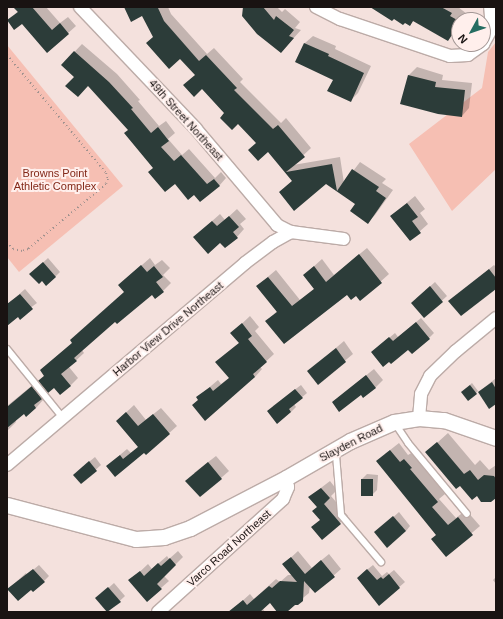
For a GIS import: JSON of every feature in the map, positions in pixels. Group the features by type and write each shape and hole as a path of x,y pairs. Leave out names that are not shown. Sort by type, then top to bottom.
{"street":[{"name":"49th Street Northeast","path":"80,7 196,128 277,225 291,232"},
{"path":"316,7 340,19 450,56 468,56 473,52"},
{"path":"491,18 491,30"},
{"path":"291,232 344,239"},
{"name":"Harbor View Drive Northeast","path":"7,465 257,253 279,238 291,232"},
{"path":"419,418 421,394 430,376 456,351 496,318"},
{"name":"Slayden Road","path":"7,506 136,539 164,538 190,528 286,478 366,433 394,422 419,418 444,420 496,438"},
{"name":"Varco Road Northeast","path":"158,612 283,499 288,487 286,478"}],"lane":[{"path":"7,349 63,418"},
{"path":"394,422 408,443 467,514"},
{"path":"334,451 336,455 341,515 381,562"}],"path":[{"path":"7,55 106,173 108,178 106,184 28,249 22,251 13,249 7,242"}],"green space":[{"path":"496,42 496,169 452,211 409,144 482,88 488,52 491,52 491,48"},
{"name":"Browns Point Athletic Complex","path":"7,45 123,186 19,272 7,257"}],"building":[{"path":"13,7 32,7 52,30 60,23 69,34 47,53 22,24 14,30 7,20 18,12"},
{"path":"124,7 160,7 158,8 164,21 199,61 206,55 237,88 234,90 273,129 278,125 305,157 286,172 332,164 337,191 352,169 379,187 376,191 386,198 368,224 350,211 355,204 326,184 294,211 279,192 292,181 268,152 258,161 248,150 256,143 238,124 232,130 220,118 224,113 202,89 194,97 183,85 195,75 180,59 169,69 146,43 153,37 142,16 131,22"},
{"path":"243,7 263,7 274,20 276,16 294,30 289,36 294,38 281,53 257,34 242,16"},
{"path":"370,7 441,7 451,12 451,36 448,41 413,21 410,26 405,23 403,25 394,19 392,21"},
{"path":"304,43 329,54 328,56 364,73 351,102 327,91 333,80 295,62"},
{"path":"74,51 109,82 133,108 131,109 151,133 158,127 169,141 161,147 174,161 181,155 207,184 214,179 220,186 200,202 194,195 188,200 175,184 165,192 148,172 153,168 124,133 128,130 88,86 78,97 65,86 74,77 61,65"},
{"path":"408,75 436,82 435,87 465,90 462,117 438,114 400,104"},
{"path":"407,203 418,217 412,221 421,233 410,241 390,216"},
{"path":"229,216 239,227 233,232 238,238 225,248 220,243 208,254 193,237 212,221 217,226"},
{"path":"359,254 382,283 360,301 356,296 351,300 347,295 284,344 265,321 277,312 256,286 268,277 292,306 314,289 303,275 314,266 326,282"},
{"path":"43,262 56,277 46,286 42,281 39,284 29,274"},
{"path":"141,265 147,272 154,266 163,277 156,282 164,292 155,299 152,295 117,324 115,322 74,358 77,361 61,374 71,386 60,395 54,388 48,393 38,381 44,376 40,370 72,343 70,340 124,292 118,285"},
{"path":"489,269 496,278 496,289 461,316 448,301"},
{"path":"430,286 443,302 424,318 411,303"},
{"path":"20,294 33,309 20,320 18,317 7,326 7,304"},
{"path":"416,322 430,339 412,354 408,350 391,364 389,362 383,367 371,352 389,337 393,341"},
{"path":"242,323 252,336 248,339 267,362 253,374 255,377 205,421 192,405 198,400 196,397 210,387 213,391 229,378 215,362 239,343 230,333"},
{"path":"336,348 346,362 318,385 307,371"},
{"path":"366,375 376,388 363,398 361,395 339,412 332,402"},
{"path":"492,382 496,389 496,404 489,409 478,392"},
{"path":"470,385 477,394 468,401 461,392"},
{"path":"32,386 42,399 34,405 36,408 26,417 24,414 7,428 7,407"},
{"path":"295,389 303,398 289,409 291,412 277,424 267,411"},
{"path":"126,412 138,426 153,414 170,434 146,455 144,453 115,477 106,466 120,455 123,459 138,447 116,421"},
{"path":"437,442 464,474 470,470 478,480 484,475 494,476 496,479 496,498 491,502 481,502 477,496 472,500 460,486 456,489 425,452"},
{"path":"390,450 400,462 404,459 412,468 410,469 438,502 432,507 448,525 458,517 473,535 446,557 431,539 436,535 376,461"},
{"path":"89,461 97,471 81,484 73,475"},
{"path":"208,462 222,479 200,497 185,481"},
{"path":"361,479 373,479 373,496 361,496"},
{"path":"321,488 330,498 324,504 341,524 322,540 311,527 320,520 312,511 317,507 308,497"},
{"path":"393,516 406,531 387,548 374,532"},
{"path":"291,557 305,574 321,560 335,577 315,593 304,581 303,601 298,605 295,605 287,612 277,612 270,603 260,612 228,612 243,600 247,605 269,586 272,588 280,581 297,582 282,564"},
{"path":"170,558 176,565 157,584 162,589 147,602 128,580 140,571 144,576 158,563 161,566"},
{"path":"33,569 45,582 33,592 31,590 18,601 7,589"},
{"path":"367,569 377,580 381,577 383,579 389,574 400,588 379,606 357,578"},
{"path":"108,587 121,602 107,612 95,598"}]}
